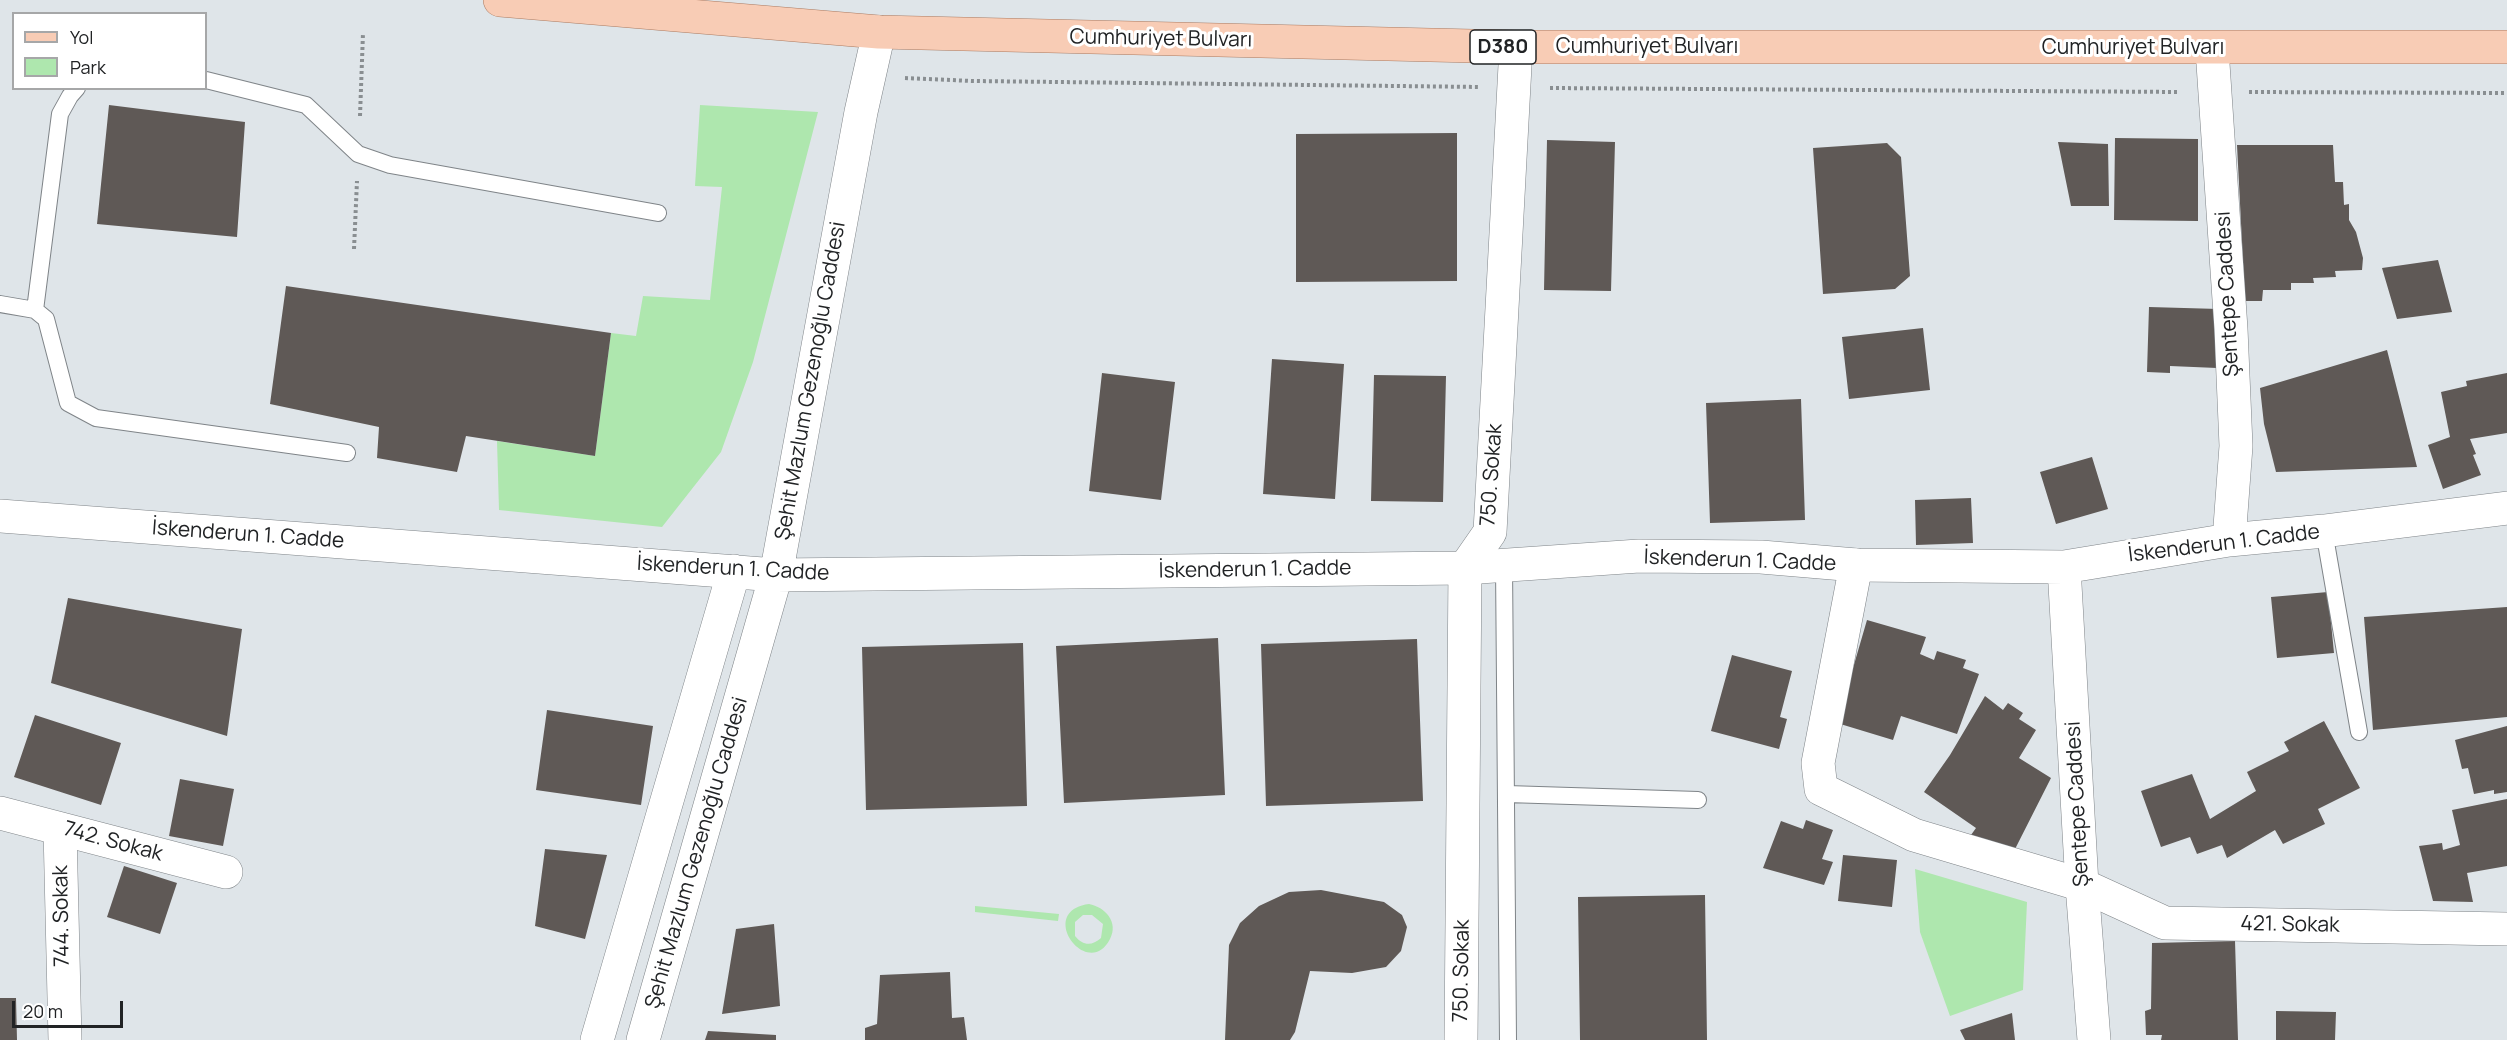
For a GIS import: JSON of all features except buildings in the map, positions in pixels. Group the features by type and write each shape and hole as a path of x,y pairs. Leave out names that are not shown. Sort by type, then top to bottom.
{"main road":[{"name":"Cumhuriyet Bulvarı","path":"501,0 879,32 1516,47 2212,49 2507,47"}],"street":[{"name":"Şehit Mazlum Gezenoğlu Caddesi","path":"643,1040 776,575 879,32"},
{"name":"750. Sokak","path":"1461,1040 1466,568 1490,532 1516,47"},
{"name":"Şentepe Caddesi","path":"2212,49 2231,329 2235,434 2229,540"},
{"name":"İskenderun 1. Cadde","path":"0,516 776,575 1466,568 1639,556 1761,557 1856,565 2064,567 2229,540 2324,531 2507,508"},
{"name":"421. Sokak","path":"1856,565 1818,763 1821,789 1914,835 2082,885 2165,923 2507,929"},
{"name":"Şentepe Caddesi","path":"2064,567 2082,885 2094,1040"},
{"name":"Şehit Mazlum Gezenoğlu Caddesi","path":"597,1040 734,572"},
{"name":"742. Sokak","path":"0,813 226,872"},
{"name":"744. Sokak","path":"60,829 65,1040"}],"lane":[{"path":"207,80 306,105 358,154 390,165 658,213"},
{"path":"35,310 60,114 75,90"},
{"path":"0,304 35,310 46,319 68,402 96,418 347,453"},
{"path":"2324,531 2358,732"},
{"path":"1504,566 1508,1040"},
{"path":"1507,794 1698,800"}],"path":[{"path":"869,76 973,81 1514,87 2507,93"}],"green space":[{"path":"700,105 818,112 753,362 721,452 662,527 499,510 497,441 595,456 611,333 636,336 643,296 710,300 722,187 695,186"},
{"path":"1915,869 2027,902 2023,990 1950,1016 1920,932"},
{"path":"1089,904 1100,908 1109,916 1112,921 1112,933 1101,950 1090,953 1079,949 1071,940 1066,929 1066,918 1073,909","holes":["1083,915 1092,915 1103,924 1101,938 1091,944 1084,943 1075,936 1075,922"]},
{"path":"975,906 1059,914 1058,921 975,912"}]}
